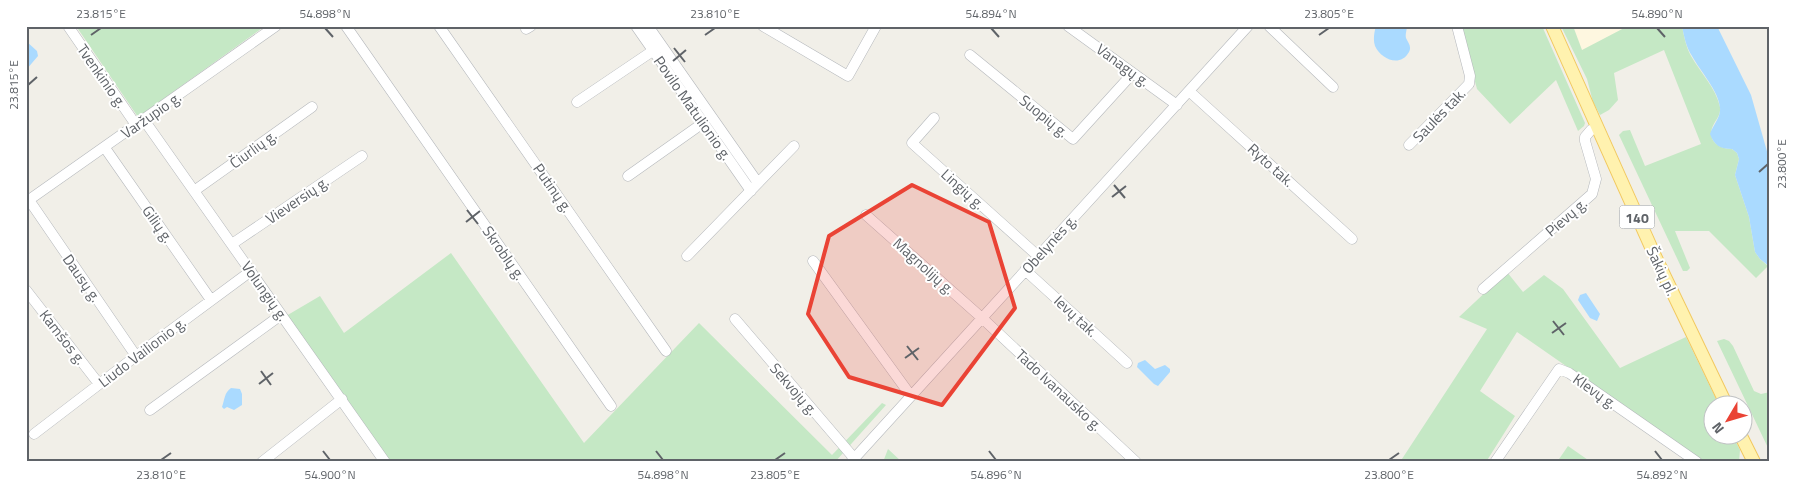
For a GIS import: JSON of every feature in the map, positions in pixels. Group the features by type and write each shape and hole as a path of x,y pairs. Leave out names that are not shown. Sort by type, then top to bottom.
{"main road":[{"name":"Šakių pl.","path":"1552,26 1655,256 1722,396"},
{"path":"1745,446 1750,459"}],"street":[{"name":"Tvenkinio g.","path":"68,26 140,123"},
{"name":"Varžupio g.","path":"27,201 276,26"},
{"name":"Skroblų g.","path":"346,26 612,406"},
{"name":"Putinų g.","path":"439,26 666,350"},
{"name":"Povilo Matulionio g.","path":"636,26 657,48 754,187"},
{"name":"Povilo Matulionio g.","path":"648,26 657,48 703,123 754,187"},
{"path":"763,26 848,76 876,26"},
{"name":"Vanagų g.","path":"1068,26 1177,104"},
{"name":"Obelynės g.","path":"852,460 1248,26"},
{"path":"1268,26 1333,87"},
{"name":"Saulės tak.","path":"1408,146 1469,84 1470,76 1457,26"},
{"path":"577,102 657,48"},
{"name":"Suopių g.","path":"970,55 1073,139 1133,73"},
{"name":"Ryto tak.","path":"1189,91 1352,239"},
{"name":"Čiurlių g.","path":"194,191 312,107"},
{"name":"Lingių g.","path":"934,118 912,143 1038,256"},
{"name":"Volungių g.","path":"140,123 194,191 385,462"},
{"path":"628,176 703,123"},
{"name":"Pievų g.","path":"1483,289 1592,194 1596,179 1585,136 1597,128"},
{"path":"687,256 794,146"},
{"name":"Gilių g.","path":"104,148 211,300"},
{"name":"Vieversių g.","path":"232,244 362,156"},
{"name":"Dausų g.","path":"27,201 136,356"},
{"name":"Magnolijų g.","path":"866,215 982,318"},
{"path":"813,261 911,396"},
{"name":"Ievų tak.","path":"1025,270 1127,363"},
{"name":"Liudo Vailionio g.","path":"34,434 251,271"},
{"name":"Kamšos g.","path":"26,290 99,384"},
{"path":"150,410 281,315"},
{"name":"Tado Ivanausko g.","path":"982,318 1136,462"},
{"name":"Sekvojų g.","path":"735,320 852,460"},
{"name":"Klevų g.","path":"1495,462 1559,369 1569,373 1697,462"},
{"path":"262,462 342,400"}],"highlighted area":[{"path":"912,185 989,222 1015,308 942,405 849,377 808,314 829,236"}],"shaded area":[{"path":"1573,26 1628,26 1582,51"}],"green space":[{"path":"76,26 265,26 138,117"},
{"path":"1460,26 1542,26 1585,123 1584,126 1578,131 1556,80 1510,124 1477,89"},
{"path":"1561,26 1573,26 1582,50 1628,26 1682,26 1689,53 1711,87 1720,107 1719,115 1712,128 1713,141 1723,148 1732,149 1737,153 1739,159 1735,175 1749,217 1755,252 1768,266 1756,278 1709,231 1675,231 1690,268 1687,271 1683,271 1619,135 1623,131 1630,130 1645,166 1701,144 1664,50 1614,73 1618,100 1609,110 1600,115 1593,102 1587,79"},
{"path":"451,253 584,443 699,323 832,455 882,403 886,405 835,462 390,462 286,316 320,296 344,333"},
{"path":"1507,272 1523,292 1544,275 1563,289 1620,368 1686,337 1715,396 1704,396 1704,446 1738,446 1740,450 1739,462 1704,462 1517,332 1480,391 1515,416 1486,462 1400,462 1487,329 1459,317"},
{"path":"1724,339 1733,346 1754,391 1761,394 1770,392 1770,452 1754,418 1754,396 1743,396 1717,341"},
{"path":"1568,446 1591,462 1557,462"},
{"path":"888,449 902,462 883,462"}],"water":[{"path":"1376,26 1407,26 1406,38 1410,48 1405,57 1401,60 1391,60 1378,51 1374,44"},
{"path":"1682,26 1717,26 1751,95 1770,162 1770,267 1755,252 1749,217 1735,175 1739,159 1737,153 1732,149 1718,146 1710,134 1719,115 1719,102 1713,88 1690,53"},
{"path":"26,41 37,51 38,56 26,70"},
{"path":"1586,293 1600,314 1597,321 1590,318 1578,300 1580,295"},
{"path":"1145,360 1155,369 1165,365 1170,369 1170,372 1158,386 1137,367 1138,363"},
{"path":"231,388 240,389 242,394 242,405 234,410 222,407 226,394"}]}
